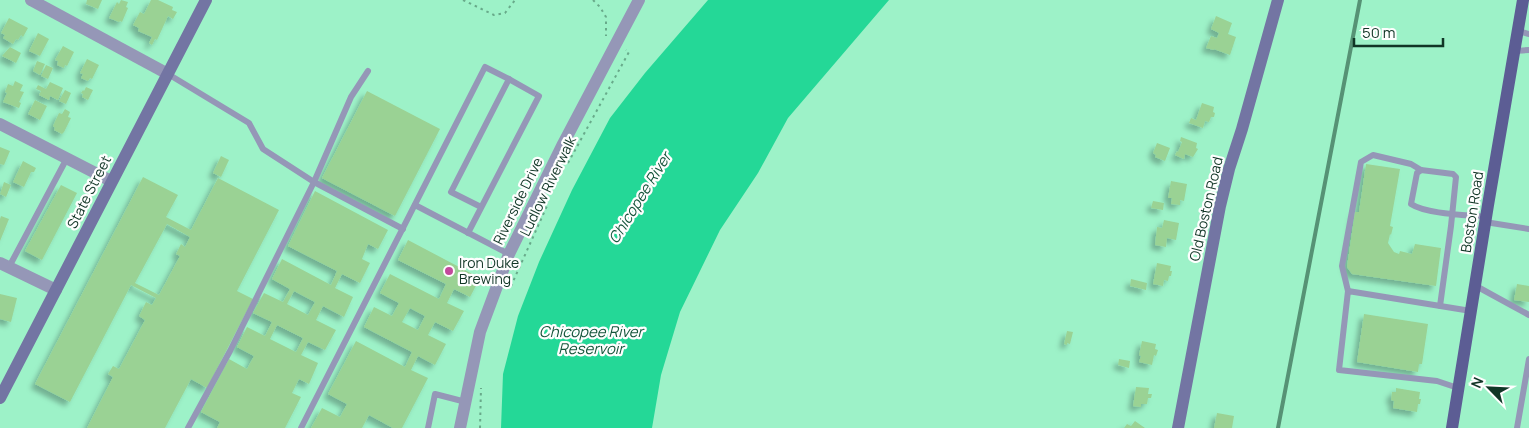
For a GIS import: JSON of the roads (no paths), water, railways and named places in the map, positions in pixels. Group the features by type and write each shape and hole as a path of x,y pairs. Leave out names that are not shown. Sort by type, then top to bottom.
{"main road":[{"name":"Boston Road","path":"1452,428 1515,51 1523,32 1523,0"}],"street":[{"path":"30,0 168,74"},
{"name":"State Street","path":"0,398 206,0"},
{"name":"Riverside Drive","path":"460,428 480,332 508,254 563,144 639,0"},
{"name":"Old Boston Road","path":"1178,428 1220,206 1278,0"},
{"path":"0,124 111,181"},
{"path":"5,265 56,290"}],"lane":[{"path":"1515,51 1529,50"},
{"path":"301,428 485,67 539,96 468,233"},
{"path":"188,428 230,351 314,182 351,97 368,71"},
{"path":"168,74 249,123 263,149 314,182 403,229"},
{"path":"481,208 451,192 509,79"},
{"path":"1440,306 1456,177 1453,174 1421,170 1411,164 1373,156 1361,162 1342,266 1348,291 1339,370 1437,381 1458,388"},
{"path":"5,265 67,158"},
{"path":"1421,170 1417,173 1411,204 1418,208 1486,219 1529,229"},
{"path":"415,205 508,254"},
{"path":"1476,286 1529,315"},
{"path":"1348,291 1471,311"},
{"path":"1517,428 1529,359"},
{"path":"428,428 434,394 466,402"}],"water":[{"name":"Chicopee River Reservoir","path":"708,0 889,0 788,118 758,173 720,230 680,312 661,375 652,428 501,428 503,374 518,316 539,262 572,190 610,118 645,73"}],"railway":[{"path":"1278,428 1360,0"}],"place":[{"name":"Iron Duke Brewing","path":"449,271"}],"water label":[{"name":"Chicopee River","path":"640,198"}]}
